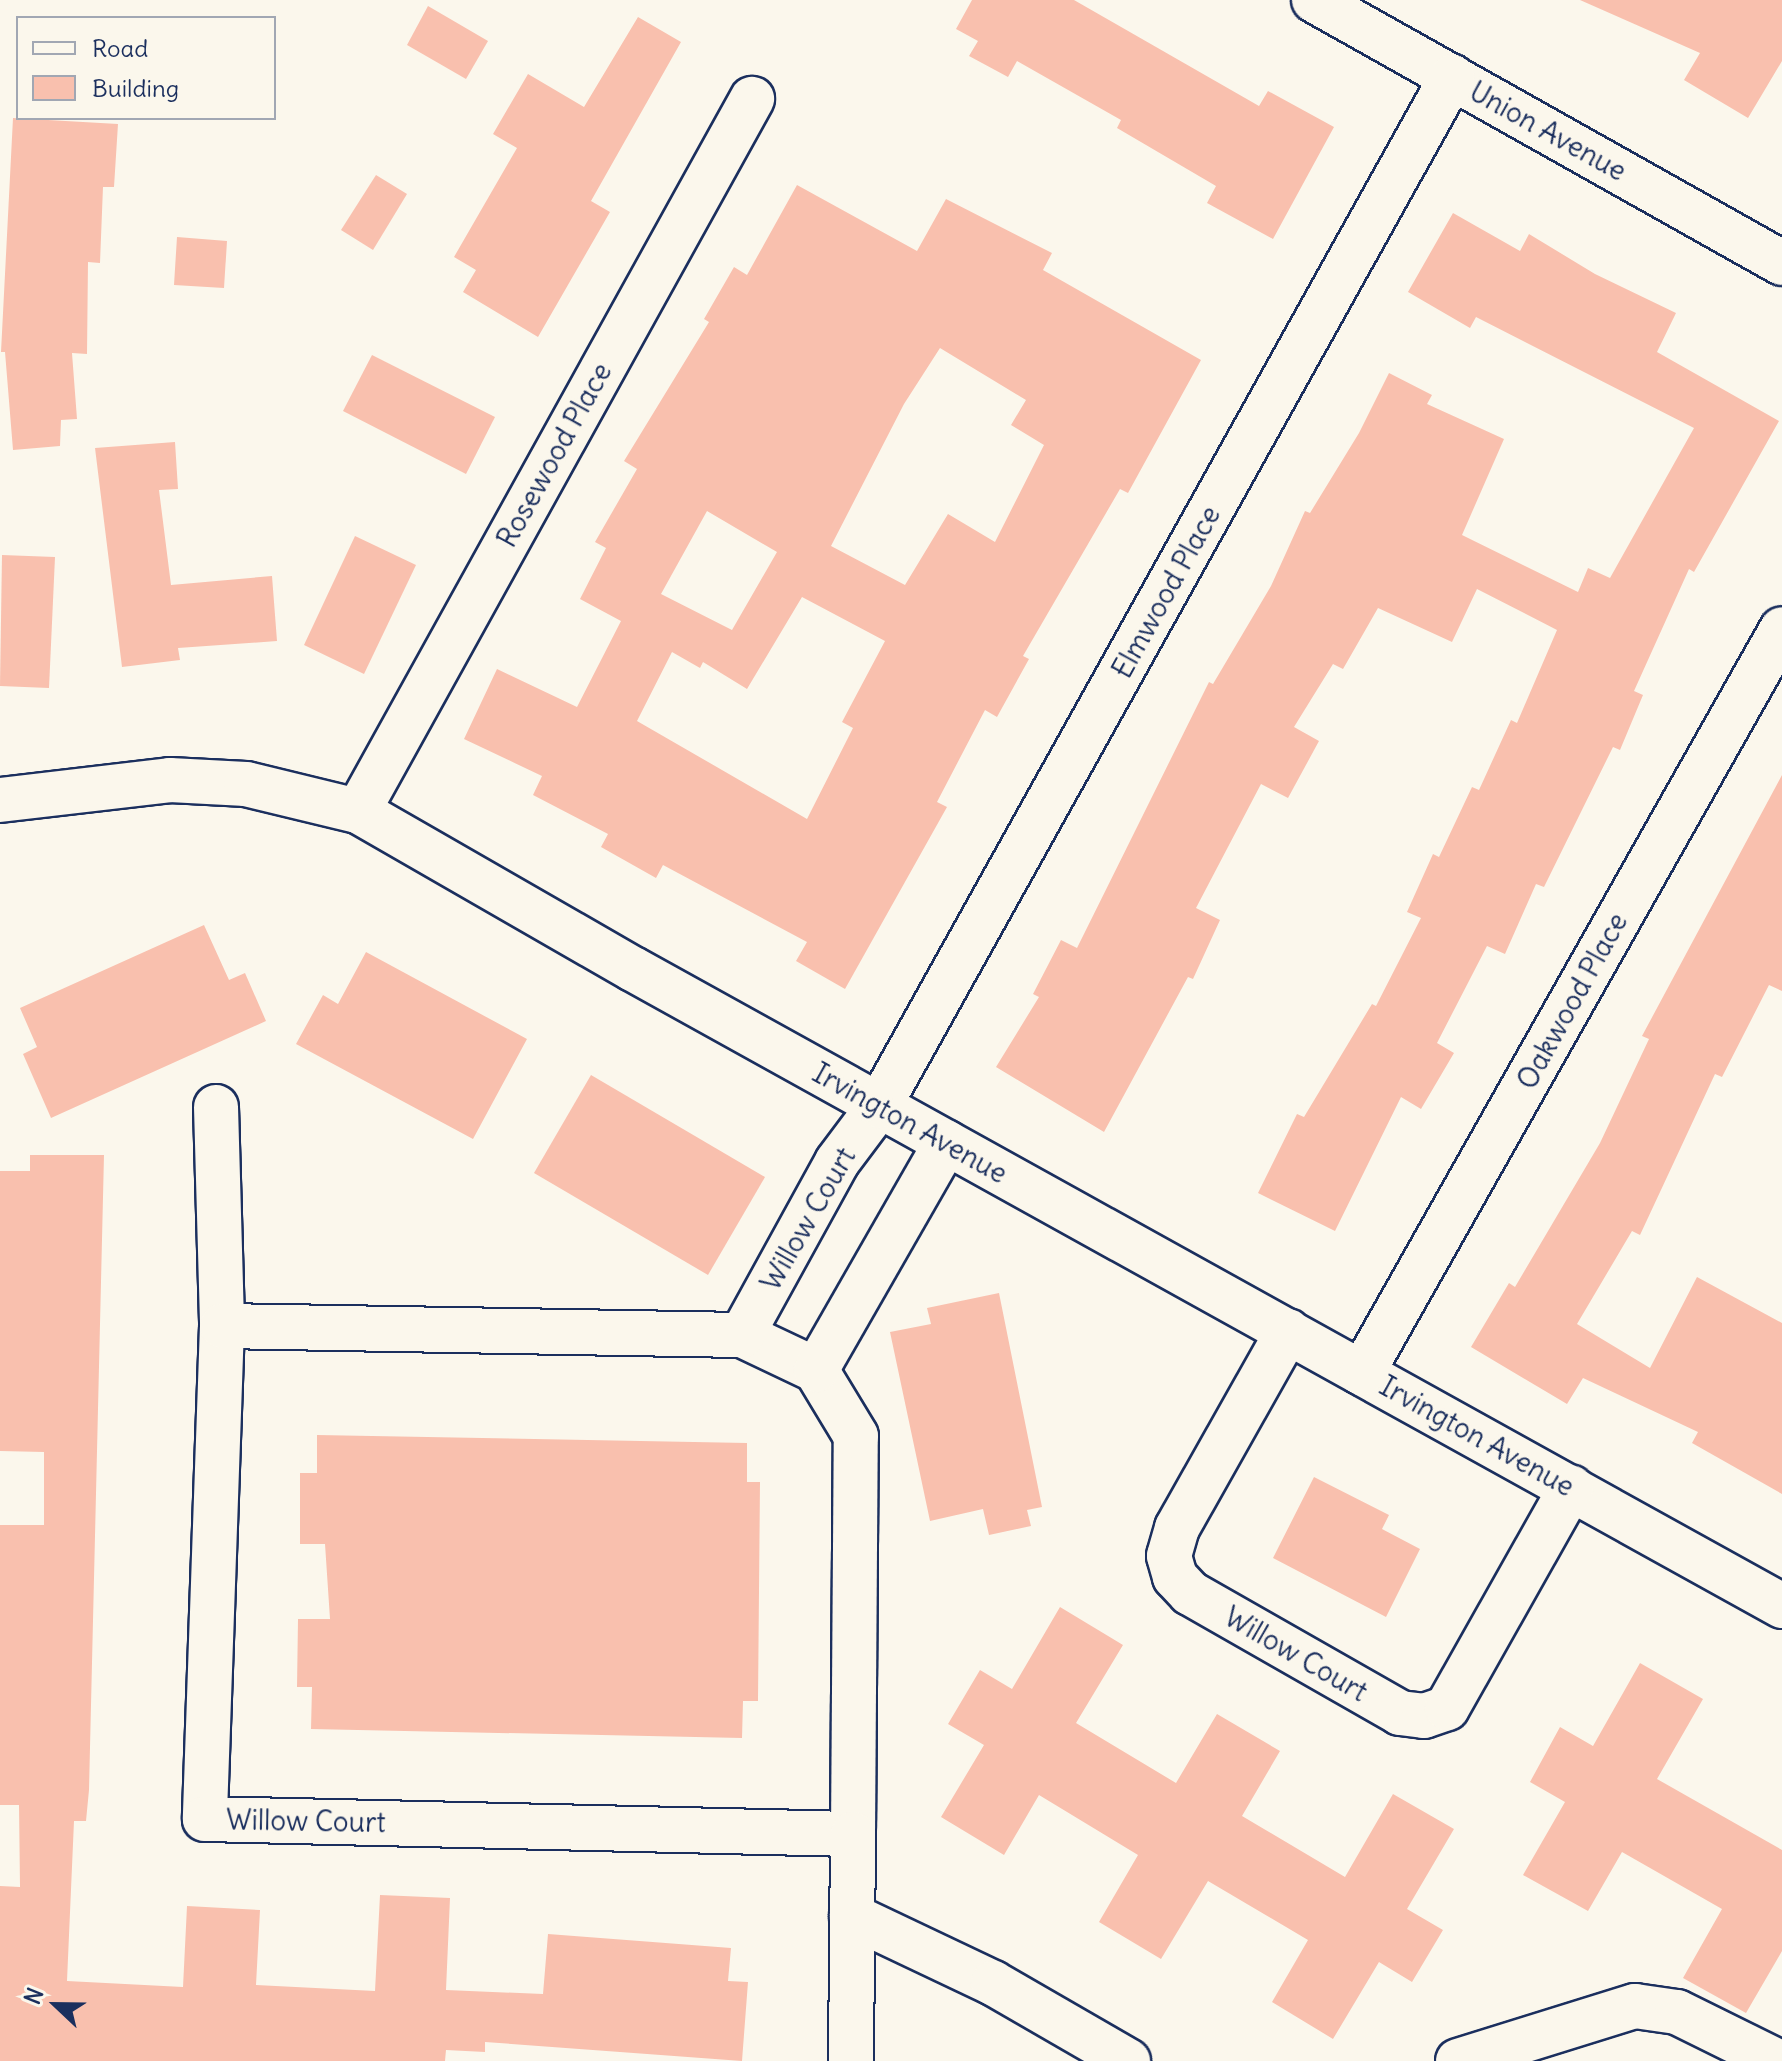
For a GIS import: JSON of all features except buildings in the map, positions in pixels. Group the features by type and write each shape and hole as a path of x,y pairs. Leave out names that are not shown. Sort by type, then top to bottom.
{"street":[{"name":"Union Avenue","path":"1314,0 1782,263"},
{"name":"Elmwood Place","path":"879,1106 1452,77"},
{"name":"Rosewood Place","path":"358,811 752,99"},
{"name":"Oakwood Place","path":"1362,1373 1782,629"},
{"name":"Irvington Avenue","path":"0,800 170,780 246,784 358,811 879,1106 1782,1606"},
{"name":"Willow Court","path":"742,1335 837,1162 879,1106"},
{"name":"Willow Court","path":"216,1107 222,1326 205,1819 853,1834"},
{"path":"816,1370 946,1143"},
{"path":"222,1326 742,1335 816,1370 856,1436 851,2061"},
{"name":"Willow Court","path":"1288,1331 1177,1528 1169,1556 1175,1577 1190,1593 1400,1713 1424,1716 1447,1708 1571,1488"},
{"path":"852,1916 993,1983 1128,2061"},
{"path":"1458,2061 1635,2006 1677,2012 1776,2061"}]}
